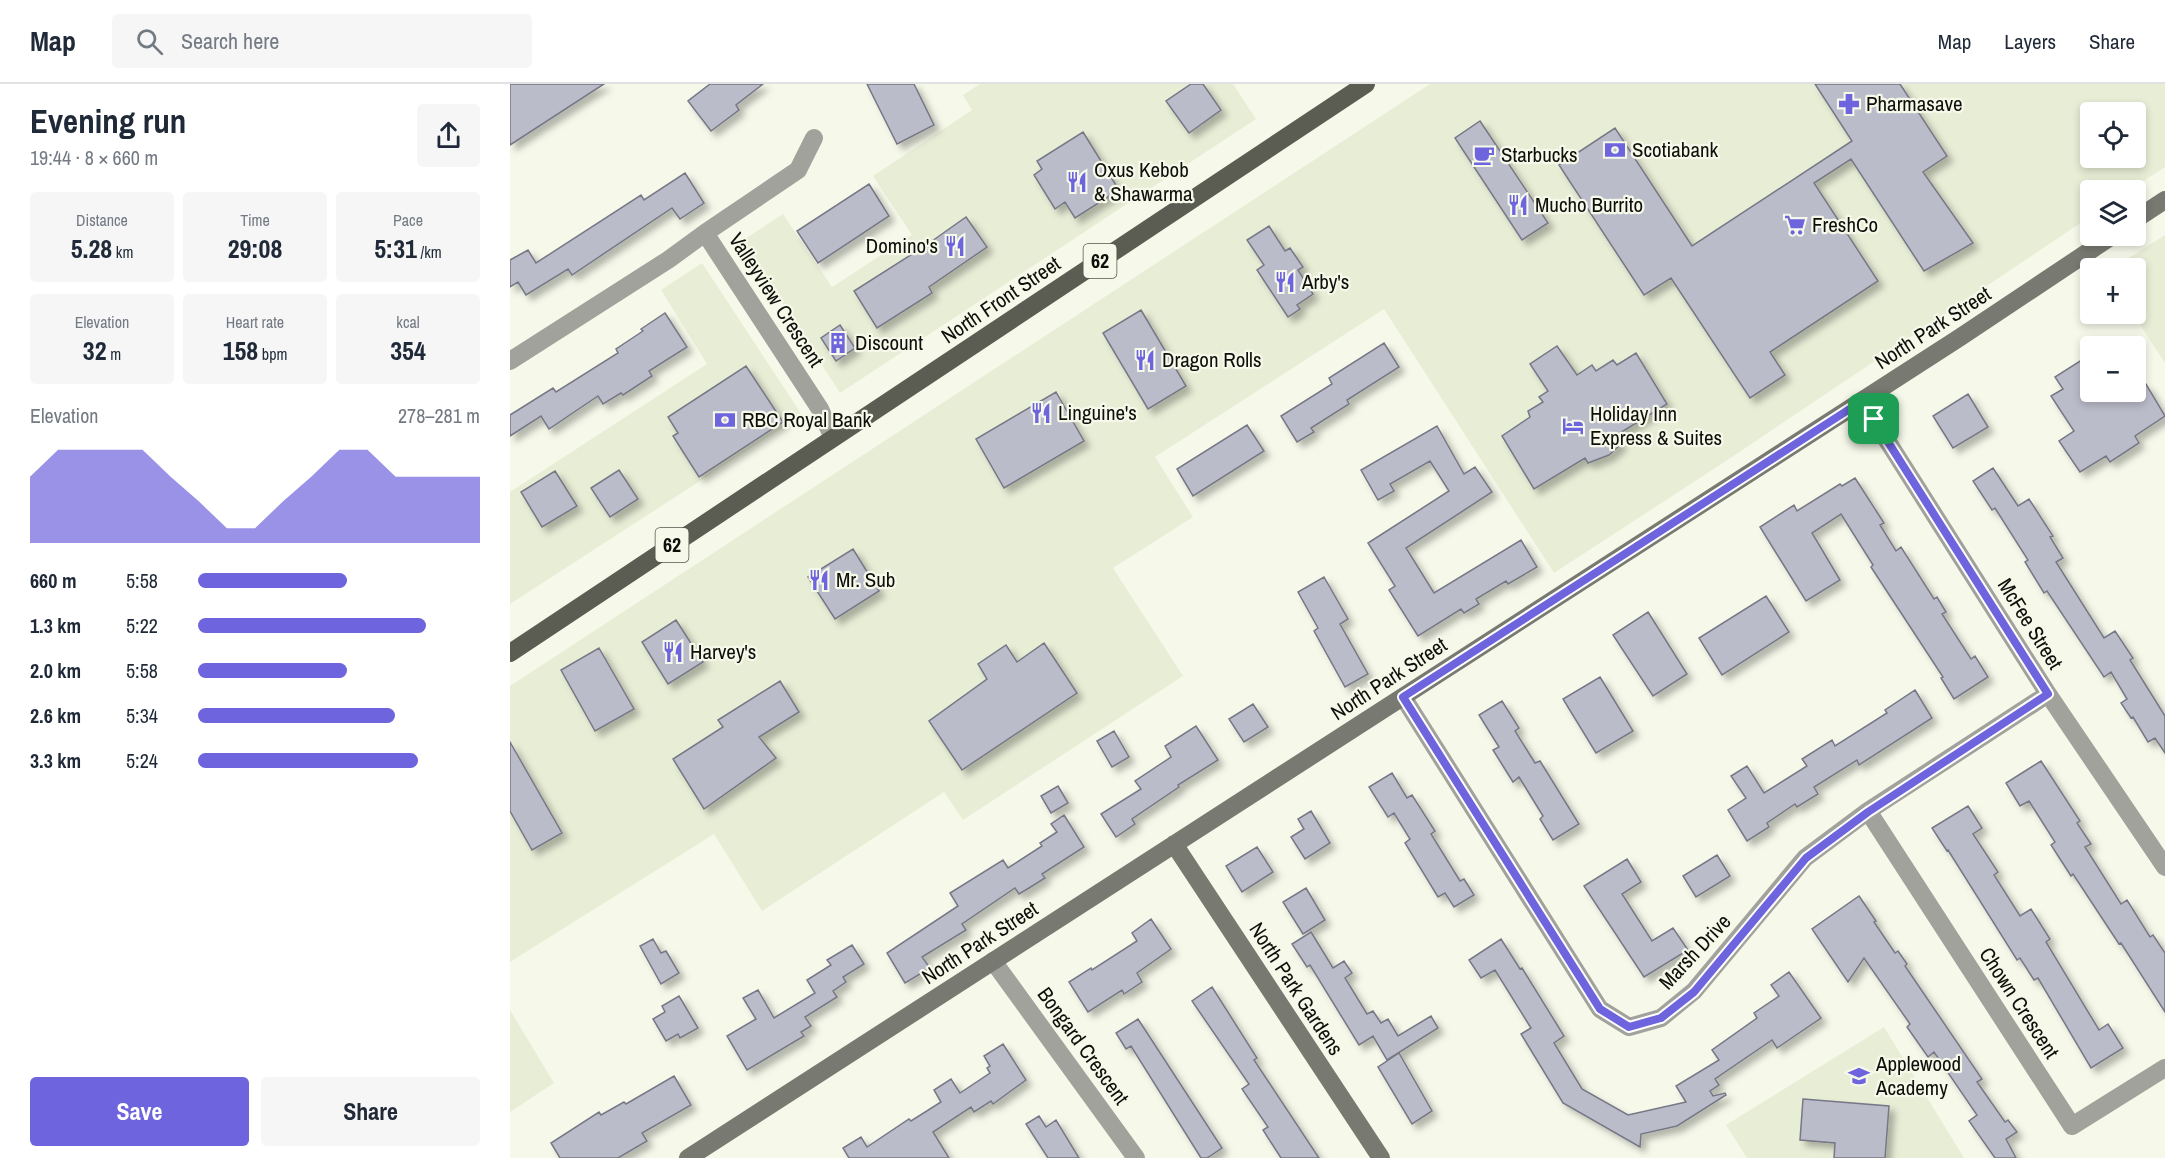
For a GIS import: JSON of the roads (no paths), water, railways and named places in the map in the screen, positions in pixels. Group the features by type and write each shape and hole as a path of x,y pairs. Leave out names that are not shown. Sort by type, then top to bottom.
{"main road":[{"name":"North Front Street","path":"510,652 1366,84"}],"street":[{"path":"705,234 798,170 814,138"},
{"path":"2146,212 2165,200"},
{"name":"Valleyview Crescent","path":"510,361 705,234 820,409 833,438"},
{"name":"North Park Street","path":"688,1158 1862,401 2097,246"},
{"name":"McFee Street","path":"1862,401 2048,694 2165,867"},
{"name":"Marsh Drive","path":"1403,697 1600,1009 1629,1027 1661,1018 1694,992 1806,858 1868,812 2048,694"},
{"name":"Chown Crescent","path":"1868,812 2072,1126 2165,1068"},
{"name":"North Park Gardens","path":"1174,844 1381,1158"},
{"name":"Bongard Crescent","path":"993,961 1136,1158"}],"place":[{"name":"Pharmasave","path":"1849,104"},
{"name":"Scotiabank","path":"1615,150"},
{"name":"Starbucks","path":"1484,155"},
{"name":"Oxus Kebob & Shawarma","path":"1077,182"},
{"name":"Mucho Burrito","path":"1518,205"},
{"name":"FreshCo","path":"1795,225"},
{"name":"Domino's","path":"955,246"},
{"name":"Arby's","path":"1285,282"},
{"name":"Discount","path":"838,343"},
{"name":"Dragon Rolls","path":"1145,360"},
{"name":"Linguine's","path":"1041,413"},
{"name":"RBC Royal Bank","path":"725,420"},
{"name":"Holiday Inn Express & Suites","path":"1573,426"},
{"name":"Mr. Sub","path":"819,580"},
{"name":"Harvey's","path":"673,652"},
{"name":"Applewood Academy","path":"1859,1076"}]}
